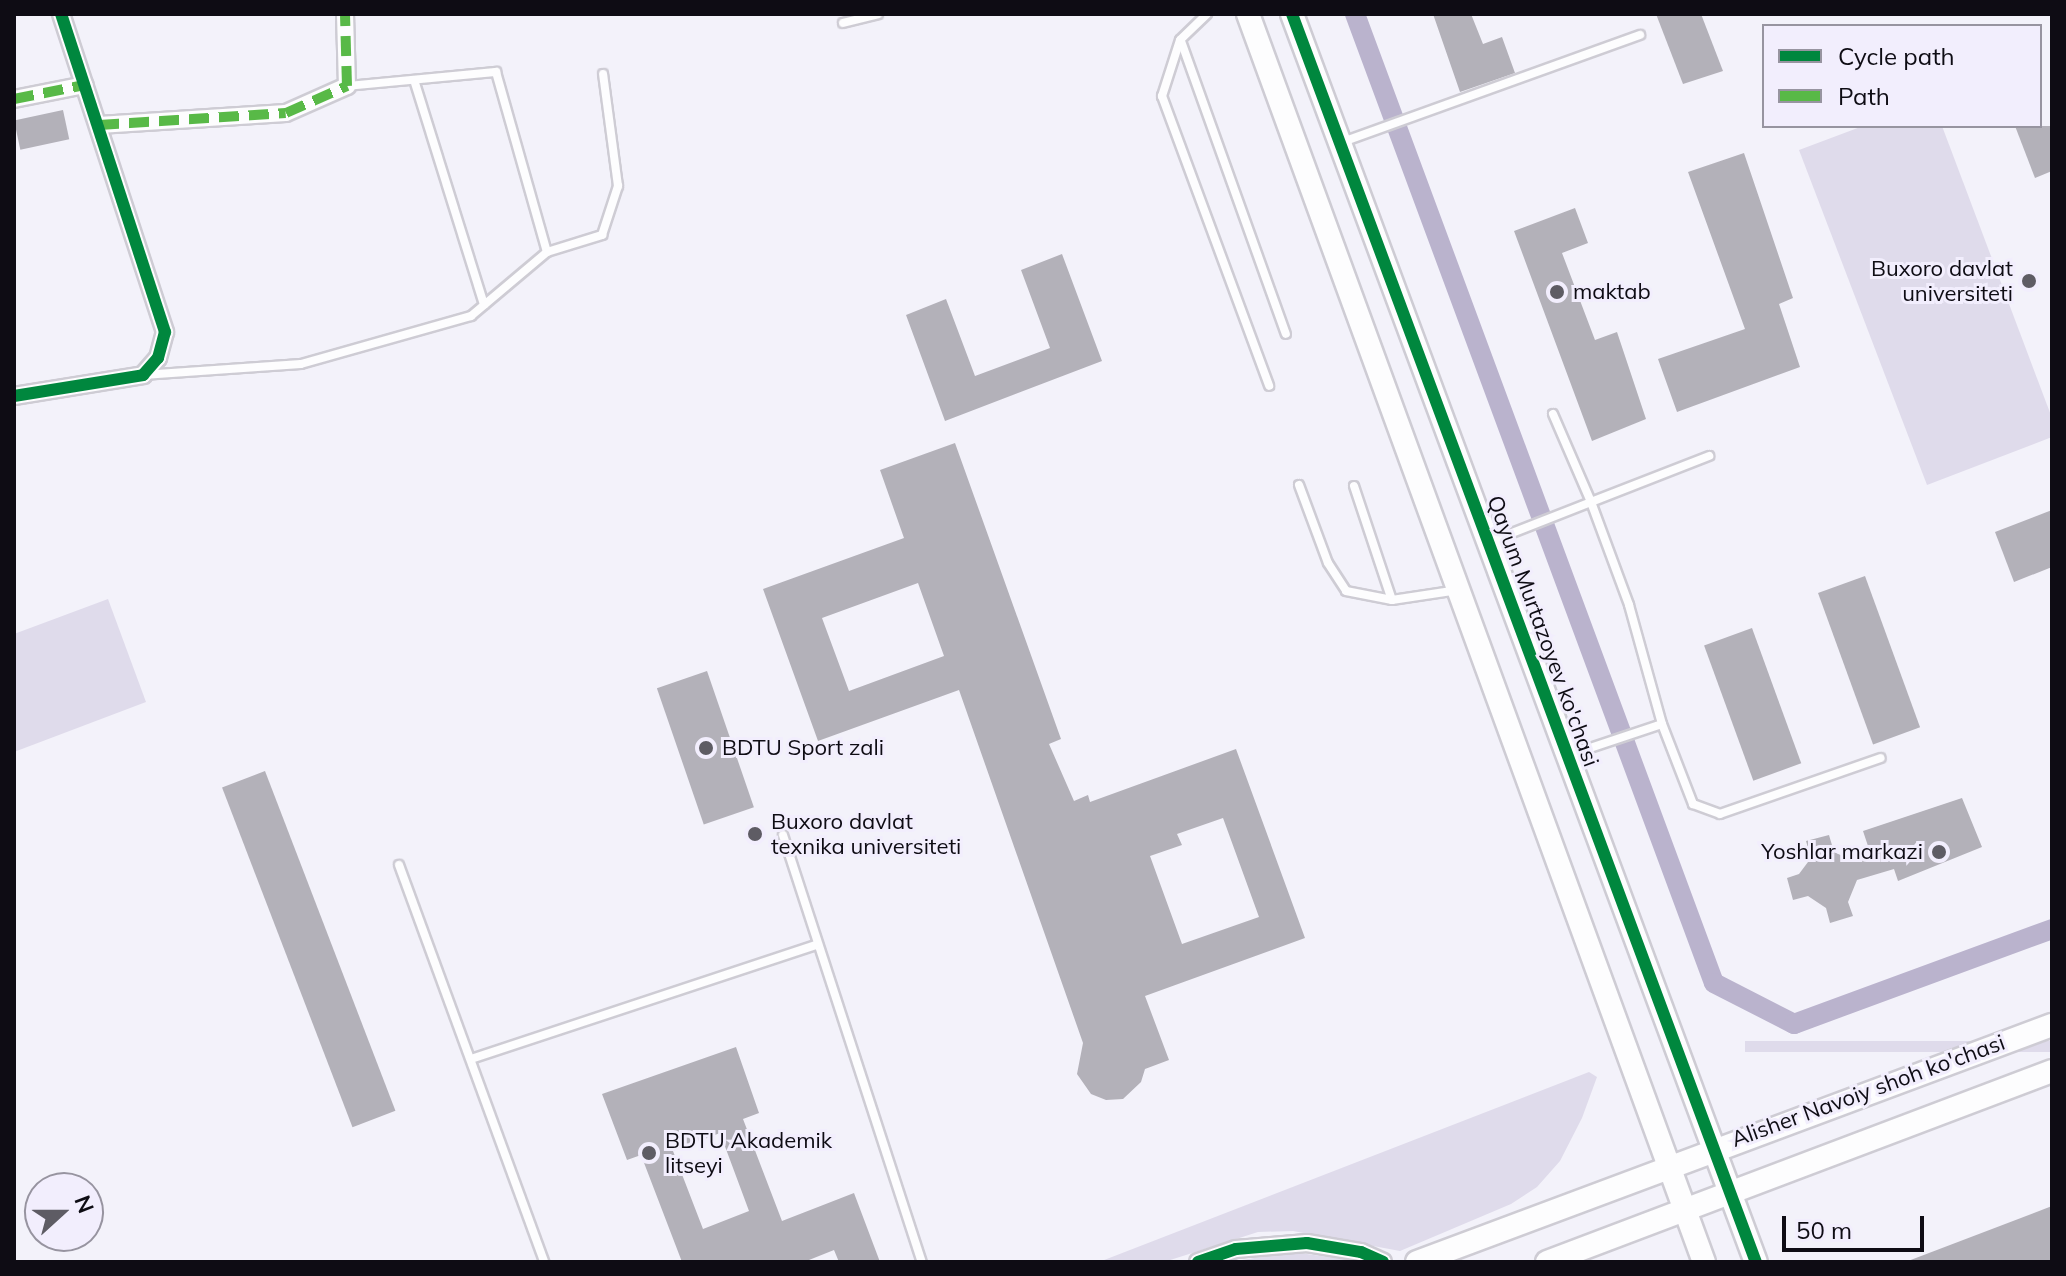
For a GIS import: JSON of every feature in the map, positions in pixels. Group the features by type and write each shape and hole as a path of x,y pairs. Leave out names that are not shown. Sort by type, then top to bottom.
{"street":[{"path":"14,396 143,375 158,358 165,332 61,14"},
{"path":"99,125 286,113 347,86 345,14"},
{"path":"1248,14 1704,1262"},
{"name":"Qayum Murtazoyev ko'chasi","path":"1292,14 1350,140 1489,542 1756,1262"},
{"path":"14,99 85,85"},
{"name":"Alisher Navoiy shoh ko'chasi","path":"1417,1262 1715,1146 2052,1025"},
{"name":"Alisher Navoiy shoh ko'chasi","path":"1547,1262 1687,1212 2052,1071"},
{"path":"1198,1262 1236,1249 1307,1243 1361,1252 1383,1262"}],"lane":[{"path":"843,23 878,14"},
{"path":"1207,14 1180,40 1162,96 1269,386"},
{"path":"1350,140 1416,119 1640,35"},
{"path":"1180,40 1286,334"},
{"path":"347,86 415,83 496,72 547,252"},
{"path":"143,375 301,364 471,316 547,252 602,235 618,186 603,74"},
{"path":"415,83 484,305"},
{"path":"1553,414 1591,502 1629,605 1662,724 1693,804 1720,814 1881,758"},
{"path":"1489,542 1709,456"},
{"path":"1299,485 1328,563 1346,591 1392,600 1459,589"},
{"path":"1354,486 1392,600"},
{"path":"1569,755 1662,724"},
{"path":"783,835 815,945 922,1262"},
{"path":"399,865 544,1262"},
{"path":"471,1059 815,945"}],"shaded area":[{"path":"1858,128 1943,128 2052,418 2052,437 1927,485 1799,150"},
{"path":"108,599 146,702 14,752 14,634"},
{"path":"1745,1041 2052,1041 2052,1052 1745,1052"},
{"path":"1589,1072 1597,1077 1582,1118 1560,1161 1537,1187 1511,1204 1400,1251 1293,1231 1258,1232 1164,1262 1099,1262"},
{"path":"1292,1252 1336,1258 1362,1262 1229,1262"}],"building":[{"path":"1433,14 1471,14 1483,44 1502,37 1515,73 1460,92"},
{"path":"1656,14 1701,14 1723,71 1683,84"},
{"path":"63,110 69,139 20,150 14,120"},
{"path":"2052,126 2052,171 2035,178 2016,128"},
{"path":"1744,153 1793,298 1779,304 1800,367 1677,412 1658,359 1745,329 1688,172"},
{"name":"maktab","path":"1575,208 1588,243 1562,253 1595,340 1617,332 1646,419 1592,441 1514,231"},
{"path":"1062,254 1102,361 945,421 906,315 946,299 975,376 1050,348 1021,270"},
{"path":"955,443 1061,739 1049,744 1074,801 1088,795 1090,802 1236,749 1305,938 1145,996 1169,1060 1145,1069 1141,1082 1123,1099 1106,1100 1091,1094 1077,1074 1083,1043 959,690 818,741 763,589 904,538 880,470","holes":["918,583 944,656 849,691 822,618","1223,818 1259,917 1182,944 1150,856 1182,845 1177,834"]},
{"path":"2052,510 2052,567 2014,582 1995,532"},
{"path":"1865,576 1920,727 1873,744 1818,593"},
{"path":"1752,628 1801,763 1753,781 1704,645"},
{"name":"BDTU Sport zali","path":"707,671 754,807 704,824 657,688"},
{"path":"265,771 395,1111 353,1127 222,787"},
{"path":"1962,798 1982,847 1898,881 1894,869 1857,880 1848,902 1853,916 1830,923 1826,908 1808,896 1793,900 1787,878 1799,874 1811,858 1806,841 1829,835 1834,852 1849,859 1871,855 1863,831"},
{"name":"BDTU Akademik litseyi","path":"736,1047 759,1113 743,1119 782,1221 854,1193 880,1262 839,1262 834,1250 804,1262 682,1262 641,1155 627,1160 602,1094","holes":["720,1133 749,1211 703,1229 673,1151"]},
{"path":"2052,1206 2052,1262 1908,1261"}],"waterway":[{"path":"1355,14 1714,983 1794,1024 2052,929"}],"marked path":[{"path":"99,125 286,113 347,86 345,14"},
{"path":"14,99 85,85"}],"cycle path":[{"path":"14,396 143,375 158,358 165,332 61,14"},
{"path":"1292,14 1756,1262"},
{"path":"1198,1262 1236,1249 1307,1243 1361,1252 1383,1262"}],"place":[{"name":"Buxoro davlat universiteti","path":"2029,281"},
{"name":"maktab","path":"1557,292"},
{"name":"BDTU Sport zali","path":"706,748"},
{"name":"Buxoro davlat texnika universiteti","path":"755,834"},
{"name":"Yoshlar markazi","path":"1939,852"},
{"name":"BDTU Akademik litseyi","path":"649,1153"}]}
